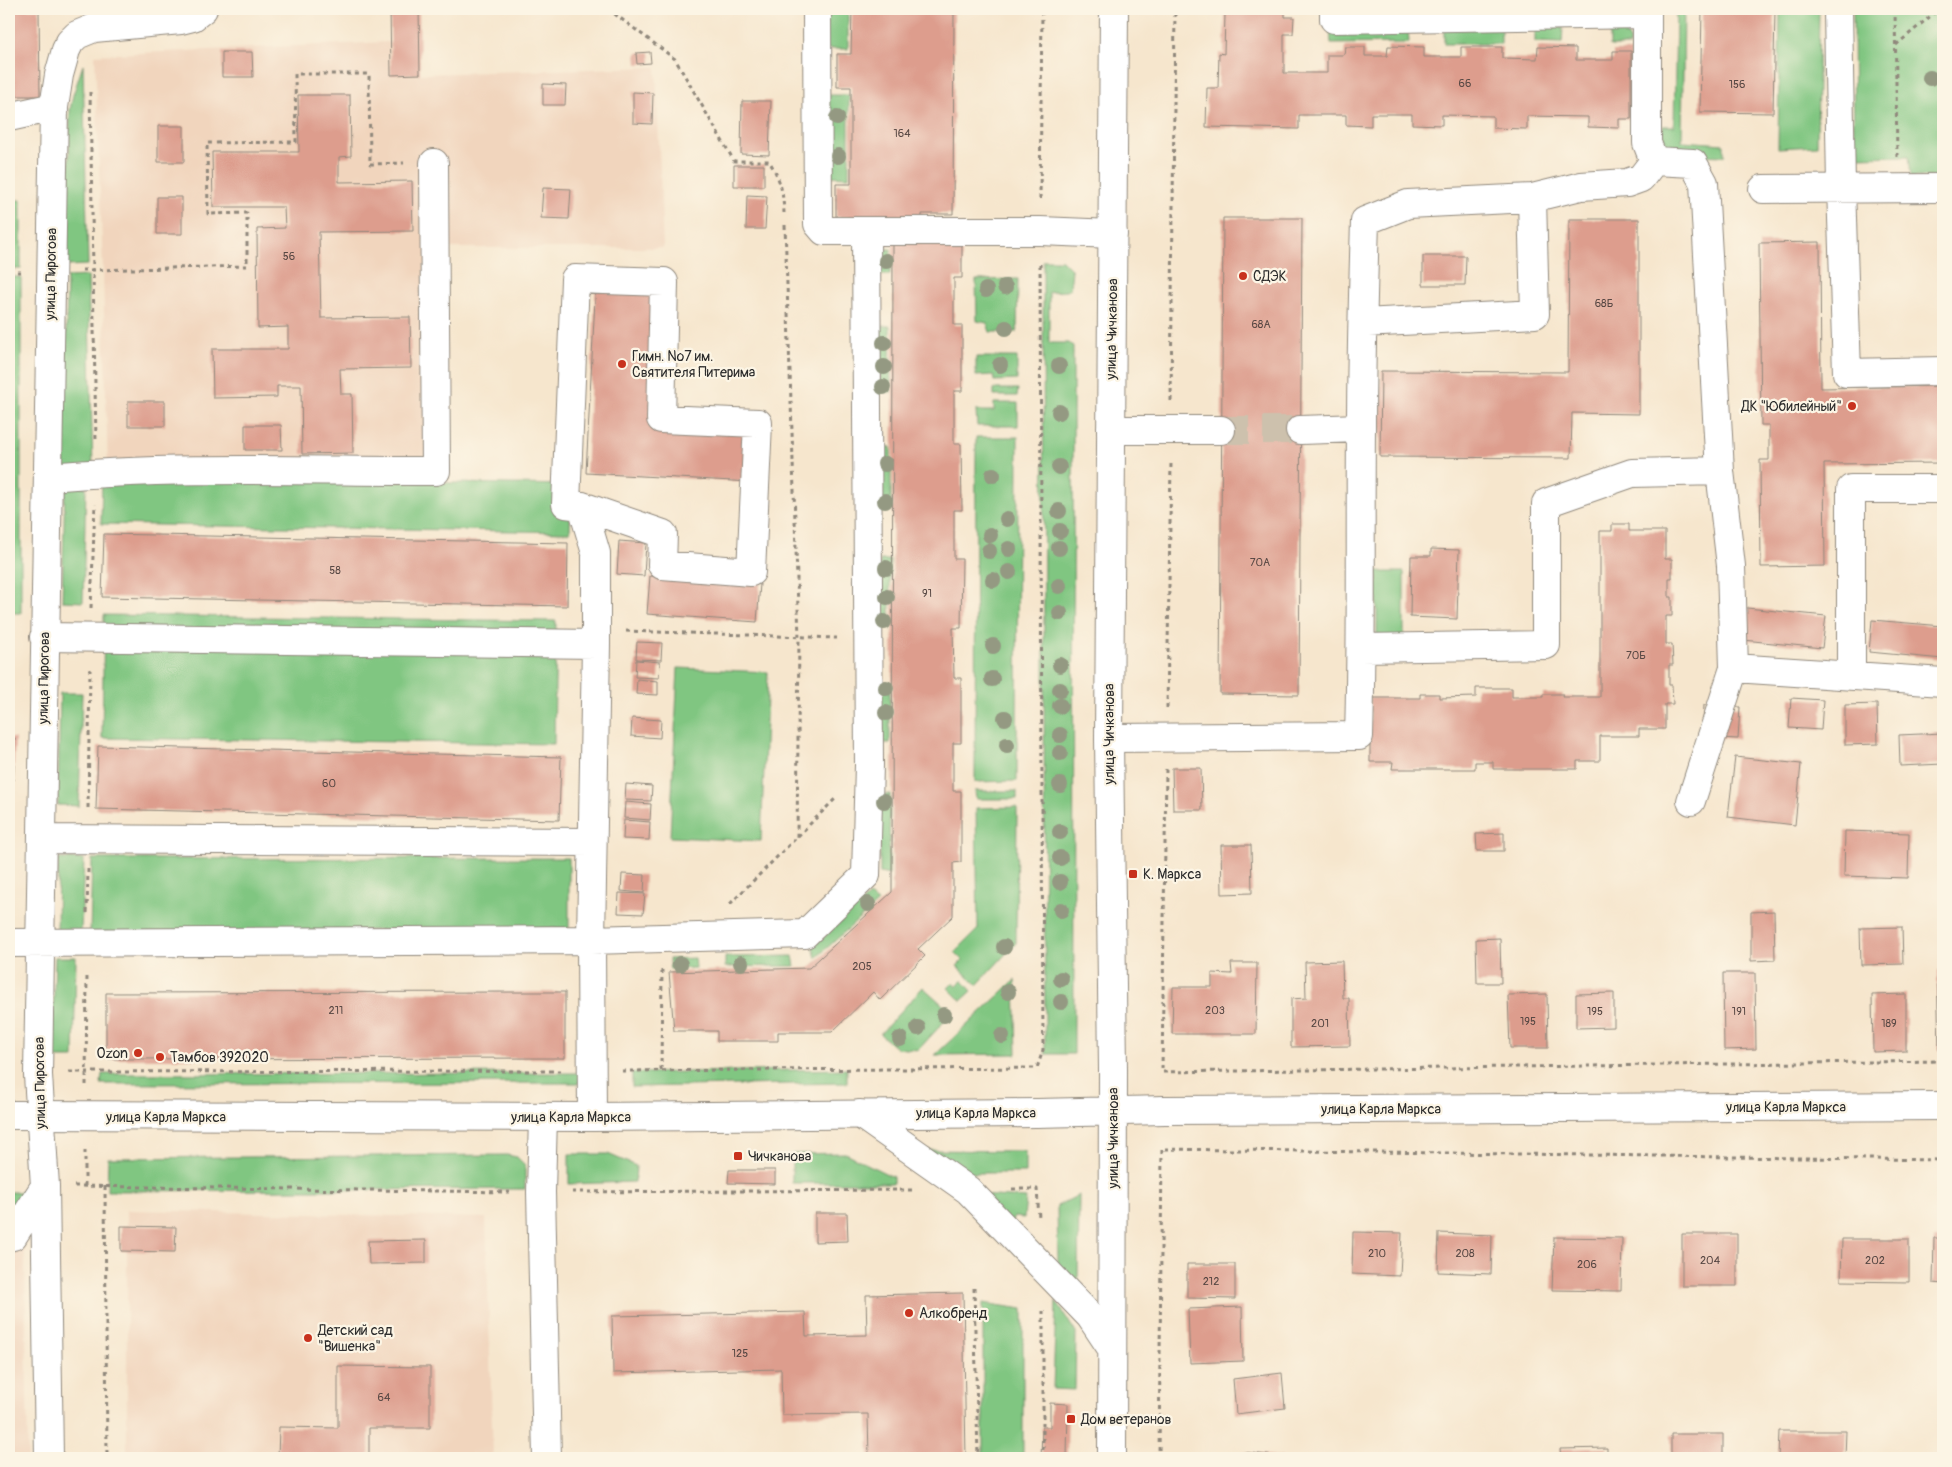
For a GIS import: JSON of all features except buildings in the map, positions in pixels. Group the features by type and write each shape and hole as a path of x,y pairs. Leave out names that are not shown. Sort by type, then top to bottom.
{"main road":[{"name":"улица Пирогова","path":"49,1458 45,1186 39,1115 38,1075 54,107 59,75 66,50 76,35 94,28 181,20 193,17 203,9"},
{"path":"817,9 818,224 824,231 1040,230 1113,234"},
{"name":"улица Чичканова","path":"1112,1458 1109,738 1114,9"},
{"path":"1334,9 1334,19 1654,11 1647,143 1654,161"},
{"path":"1838,9 1847,372 1943,371"},
{"path":"9,117 54,107"},
{"path":"1109,738 1359,736 1361,428 1365,221 1408,204 1532,198 1582,186 1627,183 1641,178 1654,161"},
{"path":"1654,161 1693,163 1704,183 1720,471 1731,566 1734,668 1691,801"},
{"path":"48,477 108,472 192,470 436,471 434,163"},
{"path":"1763,188 1943,188"},
{"path":"1363,323 1535,314 1532,198"},
{"path":"9,943 591,940 805,934 866,875 869,765 866,232"},
{"path":"575,279 664,282 661,418 758,423 750,572 662,565 663,534 582,506 566,504 575,279"},
{"path":"1300,430 1361,428"},
{"path":"1111,430 1221,430"},
{"path":"1361,648 1546,645 1546,503 1632,473 1720,471"},
{"path":"1851,675 1851,489 1943,489"},
{"path":"582,506 596,553 591,940 592,1118"},
{"path":"44,637 596,637"},
{"path":"1734,668 1943,682"},
{"path":"42,839 592,842"},
{"name":"улица Карла Маркса","path":"9,1115 86,1117 592,1118 1112,1111 1943,1106"},
{"path":"860,1114 968,1190 1090,1316 1112,1349"},
{"path":"542,1117 541,1192 547,1458"},
{"path":"9,1238 13,1236 45,1186"}],"path":[{"path":"608,9 674,58 734,161 769,162 778,175 782,188 799,638 797,837"},
{"path":"38,1075 86,1071 591,1071 1037,1068 1043,1050 1040,230 1042,9"},
{"path":"1175,9 1162,1072 1943,1061"},
{"path":"1895,9 1897,188"},
{"path":"1896,46 1939,9"},
{"path":"90,87 93,270 247,266 247,213 208,214 207,143 296,142 295,74 369,74 370,164 434,163"},
{"path":"596,637 868,638"},
{"path":"729,904 869,765"},
{"path":"661,938 661,1070"},
{"path":"1159,1458 1162,1148 1943,1160"},
{"path":"106,1186 108,1458"},
{"path":"1037,1189 1039,1218"},
{"path":"1043,1267 1043,1458"},
{"path":"974,1288 978,1458"}],"shaded area":[{"path":"390,42 391,75 656,67 663,248 445,248 448,485 108,477 95,55"},
{"path":"9,1192 24,1192 28,1458 9,1458"},
{"name":"Детский сад \"Вишенка\"","path":"127,1210 486,1218 493,1458 127,1458"}],"green space":[{"path":"826,9 848,9 848,49 826,49"},
{"path":"1676,9 1684,9 1682,141 1724,144 1724,156 1693,155 1676,152 1670,150 1664,141 1663,126 1674,126"},
{"path":"1780,9 1819,9 1817,146 1778,148"},
{"path":"1853,9 1943,9 1943,177 1911,177 1909,156 1854,157"},
{"path":"1444,27 1501,27 1501,44 1444,44"},
{"path":"1535,27 1563,27 1562,43 1535,42"},
{"path":"1610,27 1624,30 1630,40 1630,46 1610,46"},
{"path":"1408,28 1409,43 1331,44 1330,29"},
{"path":"83,65 88,265 67,266 70,110"},
{"path":"827,95 849,95 849,177 826,176"},
{"path":"9,200 21,200 21,269 9,269"},
{"path":"880,249 891,249 890,275 880,275"},
{"path":"1043,260 1062,260 1072,270 1070,289 1049,292 1049,343 1069,343 1073,346 1074,1054 1045,1054"},
{"path":"88,276 93,469 64,469 67,277"},
{"path":"9,277 21,277 21,613 9,613"},
{"path":"1018,279 1017,332 990,332 987,323 977,321 976,280"},
{"path":"880,326 890,326 891,392 880,392"},
{"path":"976,357 1017,357 1017,380 994,381 993,375 976,376"},
{"path":"994,389 1018,389 1017,396 994,396"},
{"path":"994,403 1018,403 1018,426 977,426 976,411 994,411"},
{"path":"976,437 1018,437 1017,781 975,782"},
{"path":"880,447 891,447 891,510 880,510"},
{"path":"102,477 571,485 570,532 101,524"},
{"path":"65,486 86,487 83,602 62,601"},
{"path":"880,560 890,560 890,626 880,626"},
{"path":"1377,572 1404,572 1404,654 1377,654"},
{"path":"104,615 556,621 554,744 102,738"},
{"path":"678,668 768,672 761,841 670,837"},
{"path":"880,683 890,683 890,743 880,743"},
{"path":"60,693 82,693 79,806 58,805"},
{"path":"975,791 1017,791 1017,799 976,799"},
{"path":"890,794 889,875 880,873 880,795"},
{"path":"1017,807 1016,943 977,985 957,966 963,960 955,952 978,929 976,808"},
{"path":"569,858 569,928 90,933 92,859"},
{"path":"58,859 84,859 81,932 57,932"},
{"path":"869,896 878,902 816,958 813,947"},
{"path":"793,956 795,966 725,967 725,957"},
{"path":"55,957 76,957 74,1058 52,1058"},
{"path":"695,958 696,968 670,969 669,959"},
{"path":"962,980 972,991 961,1001 948,988 953,983 956,987"},
{"path":"1015,980 1017,1054 935,1055"},
{"path":"923,987 952,1013 918,1050 896,1048 880,1034"},
{"path":"847,1069 847,1083 632,1087 632,1073"},
{"path":"580,1073 580,1083 101,1084 102,1074"},
{"path":"922,1150 1025,1151 1025,1173 948,1173"},
{"path":"845,1153 893,1177 893,1183 792,1183 792,1154"},
{"path":"569,1154 608,1154 636,1166 635,1182 569,1184"},
{"path":"507,1155 517,1157 525,1165 525,1189 107,1191 108,1158"},
{"path":"9,1192 24,1192 25,1225 9,1227"},
{"path":"979,1195 1026,1198 1024,1218 1014,1217 1010,1224"},
{"path":"1079,1195 1078,1280 1067,1279 1058,1263 1057,1206"},
{"path":"1056,1301 1076,1333 1075,1390 1053,1389"},
{"path":"983,1303 1023,1309 1023,1458 983,1458"}],"tunnel":[{"path":"1221,430 1300,430"}],"place":[{"name":"СДЭК","path":"1243,276"},
{"name":"Гимн. №7 им. Святителя Питерима","path":"622,364"},
{"name":"ДК \"Юбилейный\"","path":"1852,406"},
{"name":"К. Маркса","path":"1133,874"},
{"name":"Ozon","path":"138,1053"},
{"name":"Тамбов 392020","path":"160,1057"},
{"name":"Чичканова","path":"738,1156"},
{"name":"Алкобренд","path":"909,1313"},
{"name":"Детский сад \"Вишенка\"","path":"308,1338"},
{"name":"Дом ветеранов","path":"1071,1419"}]}
